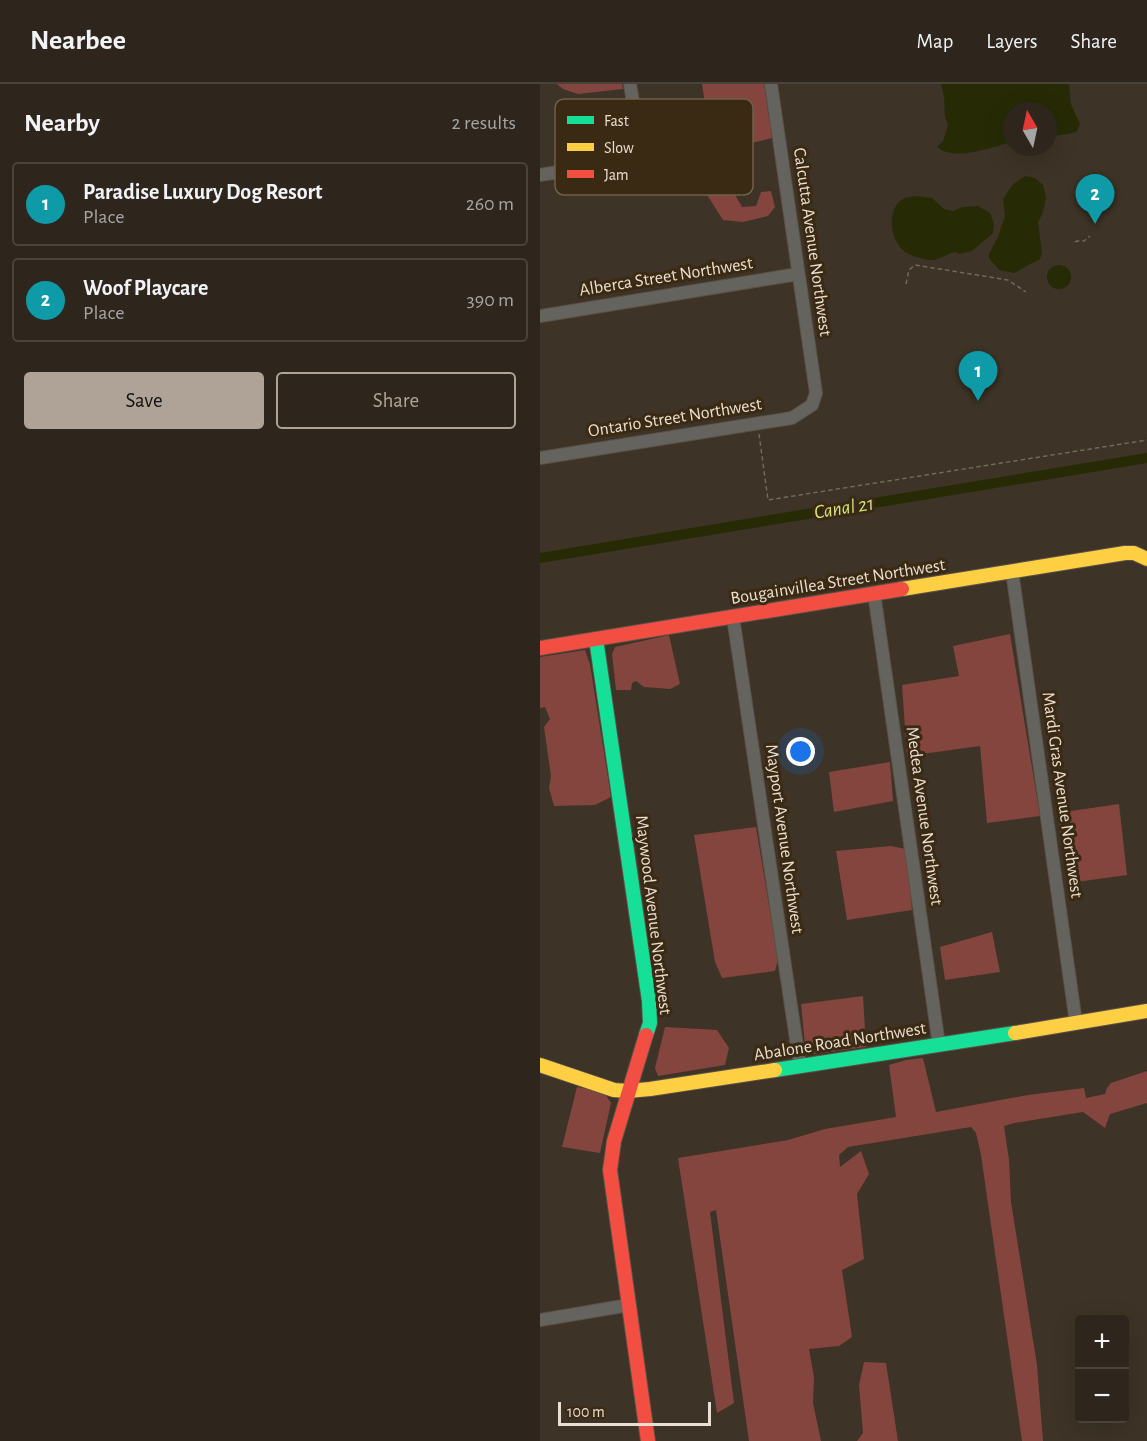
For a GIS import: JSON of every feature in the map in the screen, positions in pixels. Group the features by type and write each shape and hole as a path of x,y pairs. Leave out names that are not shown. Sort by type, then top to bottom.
{"street":[{"path":"630,84 632,99"},
{"name":"Calcutta Avenue Northwest","path":"771,84 816,393 812,405"},
{"path":"540,175 555,172"},
{"name":"Alberca Street Northwest","path":"540,316 798,274"},
{"name":"Ontario Street Northwest","path":"540,458 792,418 812,405"},
{"name":"Bougainvillea Street Northwest","path":"540,648 1125,553 1134,553 1144,558"},
{"name":"Mardi Gras Avenue Northwest","path":"1012,571 1076,1023"},
{"name":"Medea Avenue Northwest","path":"874,593 939,1045"},
{"name":"Mayport Avenue Northwest","path":"733,617 800,1066"},
{"name":"Maywood Avenue Northwest","path":"596,639 649,1001 650,1023 614,1141 610,1170 648,1441"},
{"name":"Abalone Road Northwest","path":"540,1065 614,1090 628,1091 939,1045 1147,1011"},
{"path":"540,1320 629,1305"}],"path":[{"path":"1075,242 1084,241 1090,236"},
{"path":"906,284 909,270 915,265 1008,280 1026,292"},
{"path":"757,424 768,500 1147,440"}],"shaded area":[{"path":"557,84 622,84 623,89 578,94 563,89"},
{"path":"702,84 764,84 772,138 753,143 753,99 704,99"},
{"path":"941,84 1069,84 1071,104 1080,124 1077,131 1057,136 1057,102 1003,102 1003,144 973,152 953,153 937,147 943,141 948,125"},
{"path":"1025,176 1035,178 1043,185 1046,197 1038,222 1042,254 1039,260 1014,273 999,270 989,258 989,254 1005,216 1003,199 1013,184"},
{"path":"771,191 775,207 768,216 743,222 723,220 707,195 735,195 742,207 756,206 761,192"},
{"path":"916,196 932,198 944,209 953,211 963,207 978,206 990,213 994,224 993,233 972,251 959,254 956,252 933,260 908,254 895,239 892,217 894,210 904,198"},
{"path":"1059,265 1064,266 1070,272 1070,282 1064,288 1059,289 1054,288 1048,282 1047,277 1048,272 1054,266"},
{"path":"1010,634 1040,816 987,823 980,746 907,756 902,685 959,676 953,646"},
{"path":"669,635 680,684 670,689 644,687 636,681 632,683 631,690 616,690 612,654 615,647"},
{"path":"585,650 590,664 611,797 595,805 554,806 549,788 551,776 544,727 550,719 545,707 540,708 540,657"},
{"path":"890,762 893,801 834,812 829,772"},
{"path":"1119,804 1127,875 1069,883 1059,825 1064,812"},
{"path":"756,827 778,960 775,971 722,978 715,962 694,835"},
{"path":"891,846 906,849 912,910 847,920 836,851"},
{"path":"992,932 1000,972 945,980 940,947"},
{"path":"863,996 866,1047 815,1054 805,1045 801,1004"},
{"path":"665,1027 717,1030 729,1048 725,1065 658,1076 655,1068"},
{"path":"923,1058 936,1112 1028,1095 1084,1088 1086,1098 1105,1094 1111,1083 1147,1071 1147,1103 1110,1114 1105,1128 1083,1112 1004,1126 1009,1160 1011,1202 1037,1365 1043,1441 1022,1441 981,1155 976,1133 971,1127 848,1147 839,1155 840,1167 861,1151 869,1174 857,1194 864,1259 842,1270 852,1337 839,1346 809,1349 814,1377 813,1403 821,1441 749,1441 716,1210 710,1212 734,1403 717,1413 678,1158 788,1140 825,1129 896,1117 889,1065"},
{"path":"577,1087 603,1091 611,1103 600,1153 562,1147"},
{"path":"864,1362 886,1363 898,1441 857,1441 863,1433 859,1385"}],"waterway":[{"name":"Canal 21","path":"540,558 1147,458"}],"traffic: fast":[{"path":"596,639 649,1001 650,1023 646,1035"},
{"path":"775,1070 1015,1033"}],"traffic: slow":[{"path":"902,589 1125,553 1134,553 1147,559"},
{"path":"1015,1033 1147,1011"},
{"path":"540,1065 614,1090 628,1091 775,1070"}],"traffic: jam":[{"path":"540,648 902,589"},
{"path":"646,1035 614,1141 610,1170 648,1441"}],"place":[{"name":"Woof Playcare","path":"1095,224"},
{"name":"Paradise Luxury Dog Resort","path":"978,401"}]}
